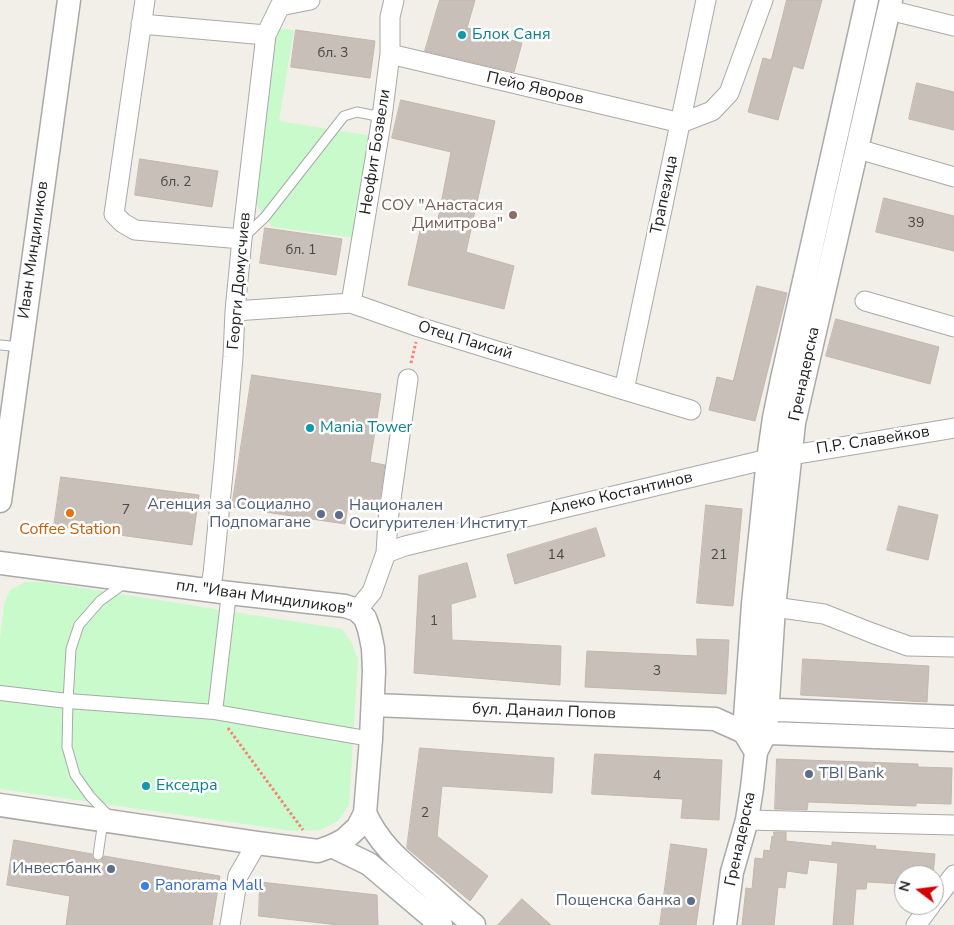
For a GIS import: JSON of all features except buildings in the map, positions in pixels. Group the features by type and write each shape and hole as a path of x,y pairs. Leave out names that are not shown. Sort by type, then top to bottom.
{"street":[{"name":"Иван Миндиликов","path":"0,501 10,346 69,0"},
{"path":"145,0 114,214 122,223 136,230 242,239"},
{"name":"Георги Домусчиев","path":"219,591 213,574 225,455 235,311 266,35 280,6 310,0"},
{"name":"Неофит Бозвели","path":"351,303 382,117 390,54 390,17 394,0"},
{"name":"Трапезица","path":"624,390 706,0"},
{"path":"681,123 712,111 729,93 763,0"},
{"name":"Гренадерска","path":"744,732 753,604 774,418 867,0"},
{"path":"890,5 954,26"},
{"name":"Гренадерска","path":"725,925 732,872 747,820 756,752 766,732 774,607 794,423 890,5"},
{"path":"141,24 266,35"},
{"name":"Пейо Яворов","path":"390,54 681,123"},
{"path":"858,149 954,177"},
{"path":"865,301 954,327"},
{"name":"Отец Паисий","path":"235,311 351,303 419,327 691,410"},
{"path":"358,610 372,592 386,553 388,520 408,379"},
{"name":"П.Р. Славейков","path":"768,459 954,428"},
{"name":"Алеко Костантинов","path":"386,553 405,546 768,459"},
{"name":"пл. \"Иван Миндиликов\"","path":"0,563 345,606 358,610 366,618 369,629 374,671 374,704 365,812 358,827 344,840 325,848"},
{"path":"215,712 219,591"},
{"path":"774,607 824,614 908,646 954,647"},
{"path":"0,693 68,701 215,712 371,740"},
{"name":"бул. Данаил Попов","path":"374,704 715,719 744,732 954,740"},
{"name":"бул. Данаил Попов","path":"715,719 746,708 954,717"},
{"path":"744,732 756,752"},
{"path":"0,805 257,843 325,848 369,864 438,917 474,925"},
{"path":"365,812 372,828 396,857 438,917"},
{"path":"747,820 954,825"},
{"path":"230,925 238,876 257,843"},
{"path":"944,888 954,876"}],"lane":[{"path":"242,239 265,218 344,116 357,112 382,117"},
{"path":"98,855 110,821 75,775 67,747 71,649 79,625 100,601 129,580"}],"path":[{"path":"408,379 419,327"},
{"path":"215,712 325,848"}],"green space":[{"path":"275,28 294,30 279,121 372,136 356,238 272,227 254,201"},
{"path":"25,582 44,582 342,629 351,641 358,659 349,805 338,821 320,830 293,831 0,789 0,640 4,605 10,590"}],"place":[{"name":"Блок Саня","path":"462,35"},
{"name":"СОУ \"Анастасия Димитрова\"","path":"513,215"},
{"name":"Mania Tower","path":"310,428"},
{"name":"Coffee Station","path":"70,513"},
{"name":"Агенция за Социално Подпомагане","path":"321,514"},
{"name":"Национален Осигурителен Институт","path":"339,515"},
{"name":"TBI Bank","path":"809,774"},
{"name":"Екседра","path":"146,786"},
{"name":"Инвестбанк","path":"111,869"},
{"name":"Panorama Mall","path":"145,886"},
{"name":"Пощенска банка","path":"691,901"}]}
